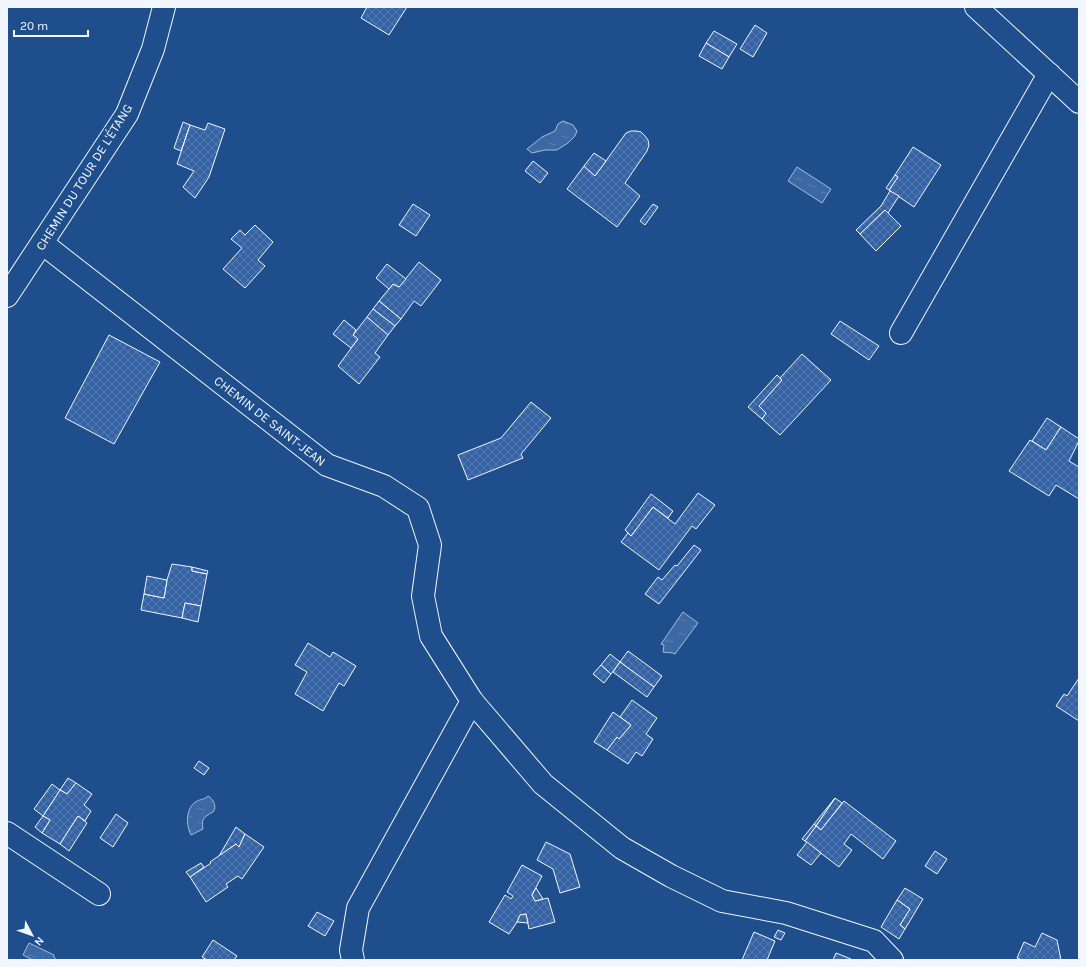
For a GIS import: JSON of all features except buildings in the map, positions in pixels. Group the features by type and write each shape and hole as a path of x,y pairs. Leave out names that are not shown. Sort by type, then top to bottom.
{"street":[{"name":"CHEMIN DU TOUR DE L'ÉTANG","path":"7,296 127,114 153,49 164,7"},
{"path":"976,7 1079,102"},
{"path":"901,334 1049,74"},
{"name":"CHEMIN DE SAINT-JEAN","path":"42,243 327,465 384,486 418,508 430,545 423,596 431,636 472,701 543,784 622,848 671,876 722,901 786,913 874,941 892,960"},
{"path":"353,960 351,950 358,908 472,701"},
{"path":"7,833 99,894"}],"water":[{"path":"563,121 573,125 577,131 575,136 568,143 557,150 545,150 532,153 527,149 542,137 555,131 558,124"},
{"path":"797,167 831,189 822,203 788,181"},
{"path":"683,612 698,623 675,654 663,652 664,645 661,644"},
{"path":"208,796 214,802 214,810 204,819 203,829 191,835 188,826 190,808 197,801"},
{"path":"29,943 54,955 56,960 33,960 23,955"}]}
